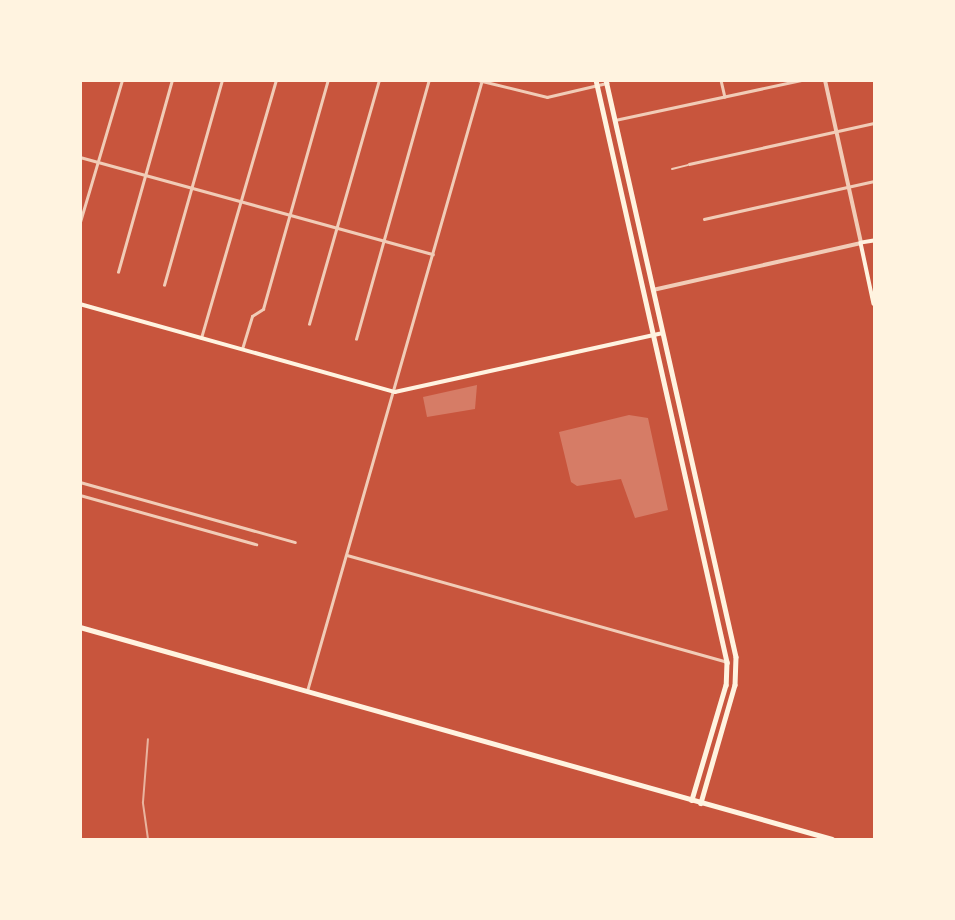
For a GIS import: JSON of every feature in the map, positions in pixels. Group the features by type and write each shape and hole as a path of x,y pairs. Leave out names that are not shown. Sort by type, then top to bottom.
{"main road":[{"path":"606,82 737,672 701,803"},
{"path":"596,83 727,662 726,685 692,800"},
{"path":"874,240 862,243 874,304"},
{"path":"80,304 395,392 663,332"},
{"path":"672,413 680,411"},
{"path":"698,527 706,526"},
{"path":"80,627 832,839"},
{"path":"700,772 702,778 709,776"}],"street":[{"path":"80,222 122,80"},
{"path":"118,272 172,80"},
{"path":"164,285 222,80"},
{"path":"201,338 276,80"},
{"path":"242,349 251,316 263,309 328,80"},
{"path":"309,324 379,80"},
{"path":"356,339 429,80"},
{"path":"722,80 725,97"},
{"path":"615,120 801,80"},
{"path":"653,290 862,243 825,80"},
{"path":"307,691 395,392 481,81 547,97 606,82"},
{"path":"689,164 874,123"},
{"path":"80,157 433,254"},
{"path":"704,219 874,181"},
{"path":"80,482 295,542"},
{"path":"80,495 256,544"},
{"path":"347,555 727,662"}],"lane":[{"path":"672,169 689,164"}],"building":[{"path":"477,385 475,409 427,417 423,397"},
{"path":"629,415 648,418 668,510 635,518 621,479 577,486 571,482 559,432"}],"railway":[{"path":"148,739 143,802 148,839"}]}
